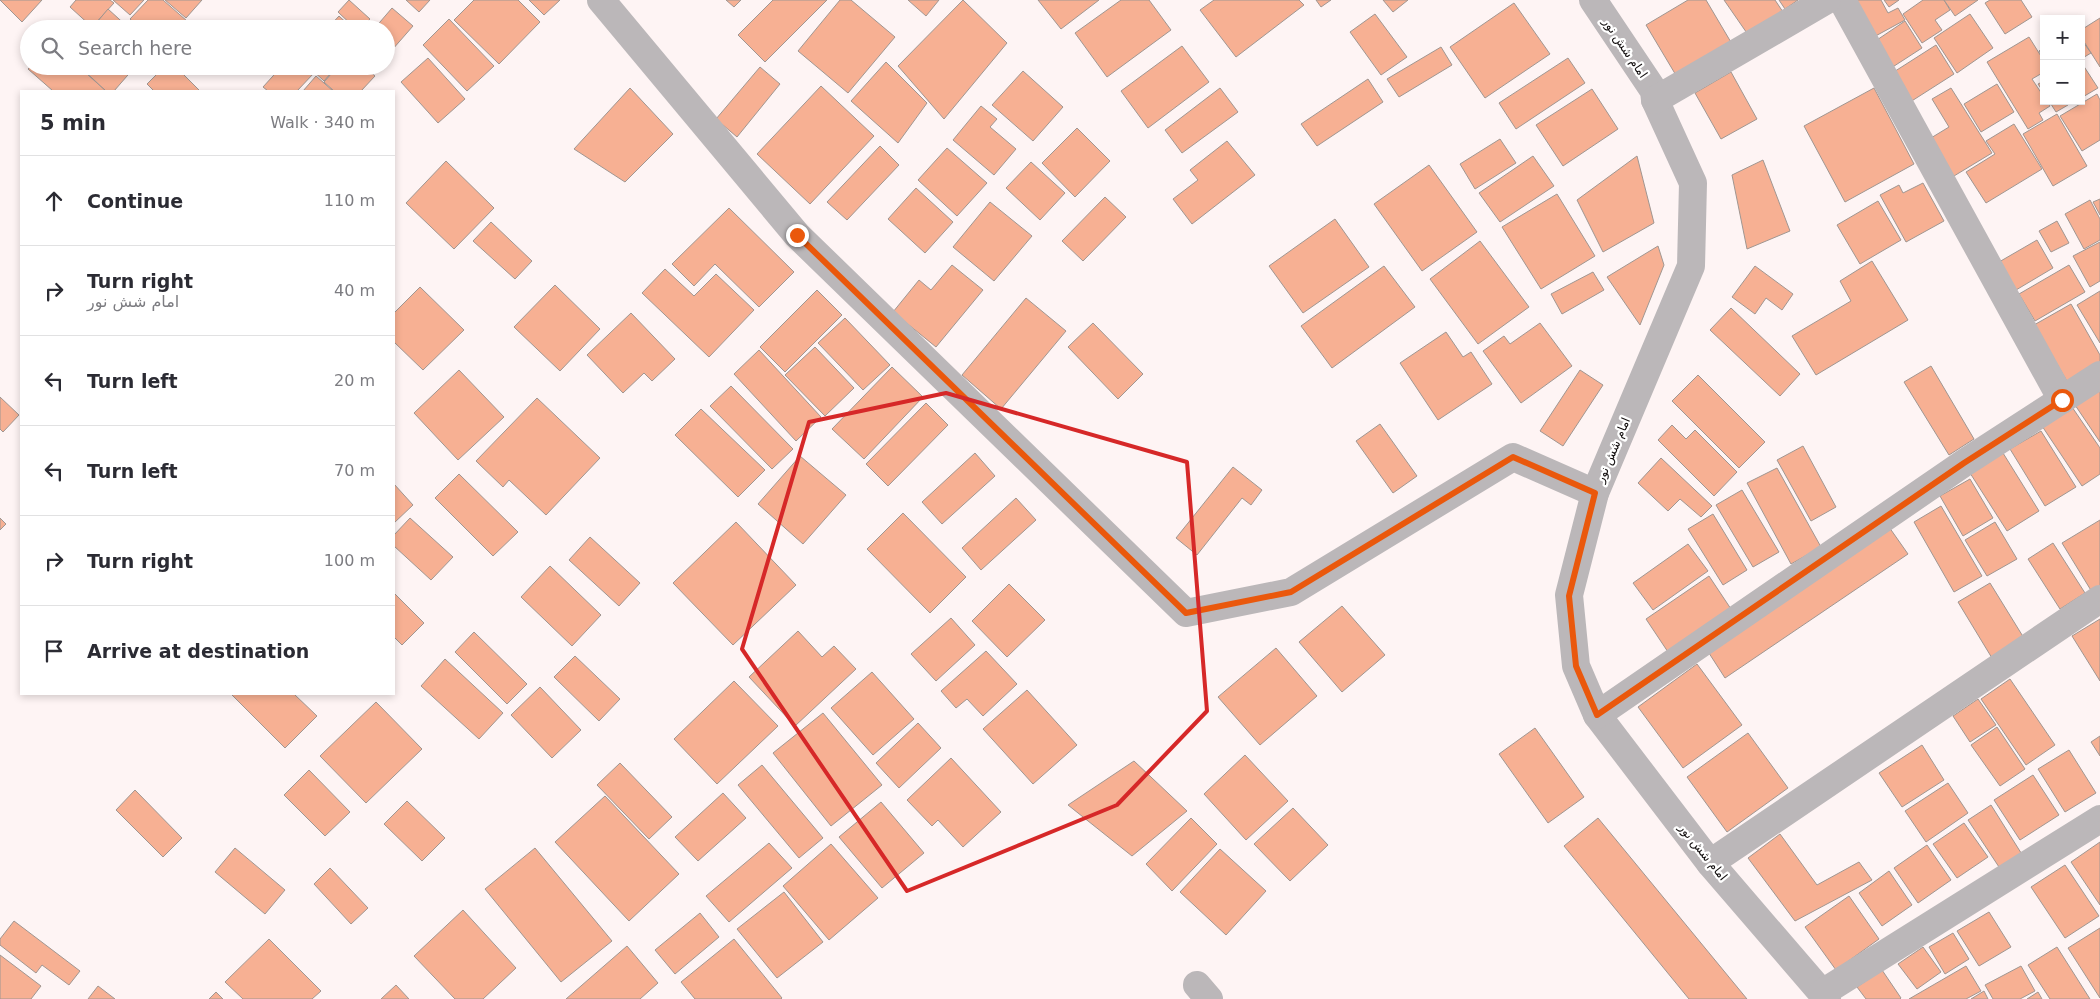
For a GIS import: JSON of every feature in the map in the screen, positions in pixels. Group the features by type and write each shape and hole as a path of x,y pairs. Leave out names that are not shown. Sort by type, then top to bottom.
{"street":[{"path":"600,0 797,235 1186,613 1291,592 1513,457 1595,493"},
{"name":"امام شش نور","path":"1593,0 1654,91 1654,100 1693,183 1691,266 1595,493 1569,596 1576,666 1597,715 1710,863 1824,996"},
{"path":"1654,100 1827,0"},
{"path":"1842,0 2062,400"},
{"path":"1597,715 1964,463 2100,375"},
{"path":"1710,863 2100,599"},
{"path":"1824,996 2100,819"}],"highlighted area":[{"path":"946,393 1187,462 1207,711 1117,805 907,891 742,649 809,422"}],"building":[{"path":"0,0 42,0 24,20 20,20"},
{"path":"76,0 110,0 114,3 98,20 84,20 70,7"},
{"path":"113,0 144,0 130,15"},
{"path":"148,0 163,0 186,20 131,20"},
{"path":"165,0 202,0 186,18"},
{"path":"349,0 370,19 346,20 338,12"},
{"path":"406,0 430,0 419,12"},
{"path":"474,0 518,0 540,22 499,64 454,20"},
{"path":"529,0 560,0 544,15"},
{"path":"726,0 741,0 734,7"},
{"path":"773,0 827,0 765,62 738,35"},
{"path":"840,0 851,0 895,37 848,93 798,51"},
{"path":"908,0 939,0 926,16"},
{"path":"963,0 1007,43 944,119 898,66"},
{"path":"1038,0 1099,0 1061,29"},
{"path":"1121,0 1149,0 1171,30 1107,77 1075,33"},
{"path":"1214,0 1299,0 1304,5 1236,57 1200,10"},
{"path":"1316,0 1331,0 1321,7"},
{"path":"1383,0 1408,0 1393,12"},
{"path":"1688,0 1706,0 1735,49 1680,82 1646,25"},
{"path":"1724,0 1775,0 1785,15 1751,39"},
{"path":"1779,0 1798,0 1785,9"},
{"path":"1848,0 1881,0 1888,13 1898,8 1905,20 1870,39"},
{"path":"1884,0 1899,0 1889,7"},
{"path":"1923,0 1944,0 1950,10 1935,20 1942,30 1922,43 1903,14"},
{"path":"1944,0 1978,0 1955,16"},
{"path":"1990,0 2021,0 2032,17 2005,34 1985,3"},
{"path":"1514,3 1550,54 1485,98 1450,47"},
{"path":"392,8 413,26 395,47 395,20 382,20"},
{"path":"108,9 120,20 99,20"},
{"path":"1375,14 1407,57 1381,75 1350,32"},
{"path":"1970,14 1993,48 1957,73 1934,38"},
{"path":"339,16 343,20 335,20"},
{"path":"2100,18 2100,67 2085,43 2085,27"},
{"path":"449,19 494,66 467,91 423,45"},
{"path":"1905,21 1922,48 1888,70 1871,44"},
{"path":"2029,37 2040,55 2040,74 2032,79 2040,91 2040,105 2050,106 2039,113 2043,120 2028,129 1987,62"},
{"path":"1936,45 1954,74 1907,104 1889,75"},
{"path":"2085,45 2091,53 2085,57"},
{"path":"1182,46 1209,82 1148,128 1121,91"},
{"path":"1441,47 1452,65 1399,97 1387,79"},
{"path":"428,58 465,99 438,123 401,82"},
{"path":"1568,58 1585,83 1516,129 1499,103"},
{"path":"886,62 927,103 898,143 851,101"},
{"path":"760,67 780,84 737,137 716,119"},
{"path":"2085,68 2098,88 2085,96"},
{"path":"1023,71 1063,107 1033,141 992,105"},
{"path":"1731,72 1757,119 1721,139 1695,93"},
{"path":"35,75 88,75 105,90 52,90"},
{"path":"89,75 128,75 115,90 105,90"},
{"path":"156,75 184,75 199,90 153,90 147,84"},
{"path":"274,75 312,75 298,90 267,90 263,87"},
{"path":"318,75 329,75 324,81"},
{"path":"330,75 375,76 362,90 333,90 324,82"},
{"path":"316,76 332,90 304,90"},
{"path":"1368,79 1383,102 1317,146 1301,124"},
{"path":"1997,84 2014,112 1981,132 1964,104"},
{"path":"821,86 874,136 810,204 757,154"},
{"path":"630,88 673,134 625,182 574,149"},
{"path":"1220,88 1238,112 1182,153 1165,130"},
{"path":"1874,88 1914,164 1845,202 1804,126"},
{"path":"1951,88 1992,153 1949,179 1926,141 1949,127 1932,99"},
{"path":"1592,89 1618,129 1563,166 1536,125"},
{"path":"2097,94 2100,100 2100,140 2082,151 2060,116 2078,105 2085,105 2085,101"},
{"path":"2052,105 2068,105 2056,112"},
{"path":"981,106 997,119 990,127 1016,149 994,175 953,140"},
{"path":"2057,114 2087,166 2053,186 2023,134"},
{"path":"2014,124 2042,169 1986,203 1966,172 1995,154 1986,141"},
{"path":"1077,128 1110,161 1075,197 1042,163"},
{"path":"1500,139 1516,163 1475,189 1460,164"},
{"path":"1227,141 1255,175 1192,224 1173,199 1198,180 1190,170"},
{"path":"880,146 899,165 847,220 827,202"},
{"path":"947,148 987,183 957,216 918,180"},
{"path":"1533,156 1554,186 1500,222 1479,193"},
{"path":"1637,156 1654,223 1603,252 1577,200"},
{"path":"1763,160 1790,231 1747,249 1732,175"},
{"path":"446,161 494,208 454,249 406,203"},
{"path":"1031,162 1065,193 1040,220 1006,188"},
{"path":"1429,165 1477,232 1422,271 1374,204"},
{"path":"1923,183 1944,221 1906,242 1880,195 1899,185 1903,193"},
{"path":"916,188 953,222 925,253 888,219"},
{"path":"1557,194 1595,256 1541,289 1502,227"},
{"path":"1105,197 1126,217 1083,261 1062,241"},
{"path":"2100,199 2100,215 2093,202"},
{"path":"2090,200 2100,219 2100,240 2084,249 2065,214"},
{"path":"1878,201 1901,240 1860,264 1837,225"},
{"path":"990,202 1032,236 994,281 953,247"},
{"path":"729,208 794,272 759,307 715,264 694,286 672,264"},
{"path":"1335,219 1369,267 1303,313 1269,266"},
{"path":"2057,221 2069,243 2051,252 2039,231"},
{"path":"491,222 532,261 515,279 473,241"},
{"path":"2037,240 2053,268 2016,290 1999,262"},
{"path":"1480,241 1529,307 1478,344 1430,279"},
{"path":"2100,242 2100,281 2090,287 2073,256"},
{"path":"1658,246 1664,265 1640,325 1607,277"},
{"path":"1872,261 1908,320 1816,375 1792,336 1851,301 1840,281"},
{"path":"952,265 983,290 936,347 893,312 919,280 931,290"},
{"path":"2069,265 2085,292 2035,321 2019,294"},
{"path":"1384,266 1415,307 1332,368 1301,326"},
{"path":"1755,266 1793,294 1782,310 1766,298 1755,314 1732,297"},
{"path":"665,269 694,296 716,274 754,310 709,357 642,293"},
{"path":"1593,272 1604,290 1562,314 1551,294"},
{"path":"555,285 600,329 560,371 514,327"},
{"path":"420,287 464,330 423,370 395,343 395,312"},
{"path":"817,290 842,315 785,372 760,347"},
{"path":"2100,291 2100,343 2077,305"},
{"path":"1026,298 1066,331 1001,409 962,375"},
{"path":"2071,304 2100,355 2100,365 2068,383 2034,325"},
{"path":"1731,308 1800,374 1780,396 1710,330"},
{"path":"631,313 675,359 652,381 644,373 623,393 587,355"},
{"path":"845,318 890,365 863,390 818,343"},
{"path":"1093,323 1143,374 1118,399 1068,347"},
{"path":"1540,323 1572,366 1521,403 1483,351 1504,336 1510,344"},
{"path":"1446,332 1463,357 1471,352 1492,384 1438,420 1400,363"},
{"path":"815,347 854,388 825,416 785,375"},
{"path":"759,350 821,417 796,441 734,374"},
{"path":"1931,366 1974,439 1949,455 1904,382"},
{"path":"892,367 923,397 864,459 832,429"},
{"path":"459,370 504,417 458,460 414,413"},
{"path":"1580,370 1603,385 1563,446 1540,431"},
{"path":"1698,375 1765,442 1739,468 1672,401"},
{"path":"731,386 793,449 772,469 710,406"},
{"path":"2100,388 2100,442 2075,405"},
{"path":"0,397 19,415 3,432 0,429"},
{"path":"537,398 600,458 546,515 509,480 503,487 476,461"},
{"path":"926,403 948,425 888,486 866,464"},
{"path":"2072,407 2100,448 2100,474 2082,486 2042,426"},
{"path":"701,409 765,470 738,497 675,435"},
{"path":"1380,424 1417,476 1393,493 1356,441"},
{"path":"1672,425 1686,439 1695,430 1737,472 1714,496 1658,440"},
{"path":"2041,431 2076,487 2045,506 2010,449"},
{"path":"1803,446 1836,507 1811,521 1777,460"},
{"path":"975,453 995,476 942,524 922,502"},
{"path":"2003,453 2039,511 2007,531 1970,473"},
{"path":"800,456 846,495 803,544 758,504"},
{"path":"1661,458 1712,506 1701,517 1680,499 1668,511 1638,483"},
{"path":"1233,467 1262,490 1251,505 1242,498 1197,555 1176,538"},
{"path":"1777,468 1821,547 1791,564 1747,483"},
{"path":"459,474 518,532 493,556 435,498"},
{"path":"1970,479 1993,518 1963,536 1940,496"},
{"path":"395,485 413,505 395,522"},
{"path":"1742,490 1779,552 1753,567 1716,505"},
{"path":"1016,498 1036,520 981,570 962,548"},
{"path":"1941,506 1982,576 1954,592 1914,522"},
{"path":"903,513 966,577 930,613 867,549"},
{"path":"1713,514 1747,570 1723,585 1688,529"},
{"path":"0,518 6,524 0,530"},
{"path":"410,518 453,557 431,580 395,547 395,534"},
{"path":"2100,520 2100,587 2092,592 2062,543"},
{"path":"736,522 796,585 733,645 673,583"},
{"path":"1995,522 2017,559 1987,576 1965,540"},
{"path":"1889,527 1908,554 1725,678 1707,650"},
{"path":"590,537 640,583 619,606 569,560"},
{"path":"2053,543 2085,593 2060,609 2028,559"},
{"path":"1688,544 1708,571 1653,610 1633,583"},
{"path":"550,566 601,615 572,646 521,597"},
{"path":"1709,576 1731,609 1668,652 1646,619"},
{"path":"1990,583 2027,643 1995,663 1958,602"},
{"path":"1009,584 1045,620 1007,657 972,621"},
{"path":"395,594 424,623 402,645 395,638"},
{"path":"1342,606 1385,655 1342,692 1299,642"},
{"path":"951,618 975,645 936,681 911,654"},
{"path":"2100,619 2100,681 2072,636"},
{"path":"798,631 822,657 834,646 856,669 795,726 749,677"},
{"path":"474,632 527,684 507,704 455,652"},
{"path":"1276,648 1317,696 1260,745 1218,697"},
{"path":"986,651 1017,684 983,716 967,699 956,708 941,691"},
{"path":"575,656 620,699 599,721 554,677"},
{"path":"445,659 503,713 479,739 421,686"},
{"path":"1697,664 1742,725 1683,768 1638,707"},
{"path":"872,672 914,719 873,755 831,708"},
{"path":"2010,679 2055,745 2026,765 1981,699"},
{"path":"734,681 778,726 717,784 674,739"},
{"path":"540,687 581,730 552,758 511,715"},
{"path":"1027,690 1077,745 1033,784 983,729"},
{"path":"232,695 295,695 317,716 285,748"},
{"path":"1978,699 1996,725 1970,742 1953,716"},
{"path":"376,702 422,749 366,803 320,756"},
{"path":"823,713 882,785 831,826 773,753"},
{"path":"918,723 941,748 899,788 876,763"},
{"path":"1997,727 2025,769 2000,786 1971,745"},
{"path":"1535,728 1584,797 1548,823 1499,754"},
{"path":"1748,733 1788,788 1727,832 1687,777"},
{"path":"2100,736 2100,756 2091,742"},
{"path":"1922,745 1944,780 1902,807 1879,773"},
{"path":"2069,750 2096,793 2065,812 2038,769"},
{"path":"1245,755 1288,801 1246,840 1204,794"},
{"path":"951,758 1001,812 963,847 938,820 932,826 907,800"},
{"path":"1134,761 1187,811 1132,856 1068,805"},
{"path":"620,763 672,817 649,839 597,785"},
{"path":"762,765 823,838 799,858 738,785"},
{"path":"309,770 350,812 325,836 284,795"},
{"path":"2033,775 2059,815 2020,840 1994,800"},
{"path":"1948,783 1968,813 1926,842 1905,811"},
{"path":"135,790 182,838 163,857 116,810"},
{"path":"723,793 746,818 698,861 675,837"},
{"path":"605,796 679,874 629,921 555,842"},
{"path":"407,801 445,838 422,861 384,824"},
{"path":"881,802 924,853 882,888 839,837"},
{"path":"1991,805 2023,856 2001,870 1968,820"},
{"path":"1293,808 1328,845 1290,881 1254,844"},
{"path":"1191,818 1217,844 1172,891 1146,864"},
{"path":"1598,818 1747,999 1689,999 1564,846"},
{"path":"1964,823 1988,857 1957,878 1933,844"},
{"path":"1780,834 1817,885 1859,862 1872,880 1795,921 1748,858"},
{"path":"2100,842 2100,905 2071,862"},
{"path":"769,843 792,868 729,922 706,896"},
{"path":"831,844 878,898 829,940 783,886"},
{"path":"1927,845 1951,880 1918,903 1894,868"},
{"path":"235,848 285,890 265,914 215,872"},
{"path":"535,848 612,941 561,982 485,889"},
{"path":"1220,849 1266,891 1226,935 1180,892"},
{"path":"2065,865 2099,916 2065,938 2031,887"},
{"path":"330,868 368,908 351,924 314,884"},
{"path":"1889,871 1912,905 1882,926 1859,893"},
{"path":"784,892 823,942 777,978 737,929"},
{"path":"1849,896 1879,939 1836,970 1805,927"},
{"path":"463,910 516,968 483,999 455,999 414,956"},
{"path":"1989,912 2011,947 1979,966 1957,931"},
{"path":"700,913 719,937 675,974 655,950"},
{"path":"14,921 80,971 69,985 42,965 36,973 0,945 0,939"},
{"path":"2100,928 2100,998 2068,948"},
{"path":"1953,933 1969,959 1945,974 1929,947"},
{"path":"269,939 321,991 312,999 243,999 225,982"},
{"path":"734,939 781,999 695,999 681,982"},
{"path":"627,946 658,983 640,999 566,999"},
{"path":"1923,947 1941,972 1917,989 1898,964"},
{"path":"2057,947 2090,999 2050,999 2028,965"},
{"path":"0,955 41,986 31,999 0,999"},
{"path":"1966,966 1981,991 1966,999 1909,999"},
{"path":"2021,966 2035,991 2020,999 1993,999 1985,985"},
{"path":"1882,970 1900,999 1866,999 1857,987"},
{"path":"396,985 409,999 381,999"},
{"path":"98,986 115,999 88,999"},
{"path":"1984,991 1988,999 1971,999"},
{"path":"216,992 223,999 209,999"},
{"path":"2038,992 2042,999 2027,999"}],"route":[{"path":"797,235 1186,613 1291,592 1513,457 1595,493 1569,596 1576,666 1597,715 1964,463 2062,400"}]}
